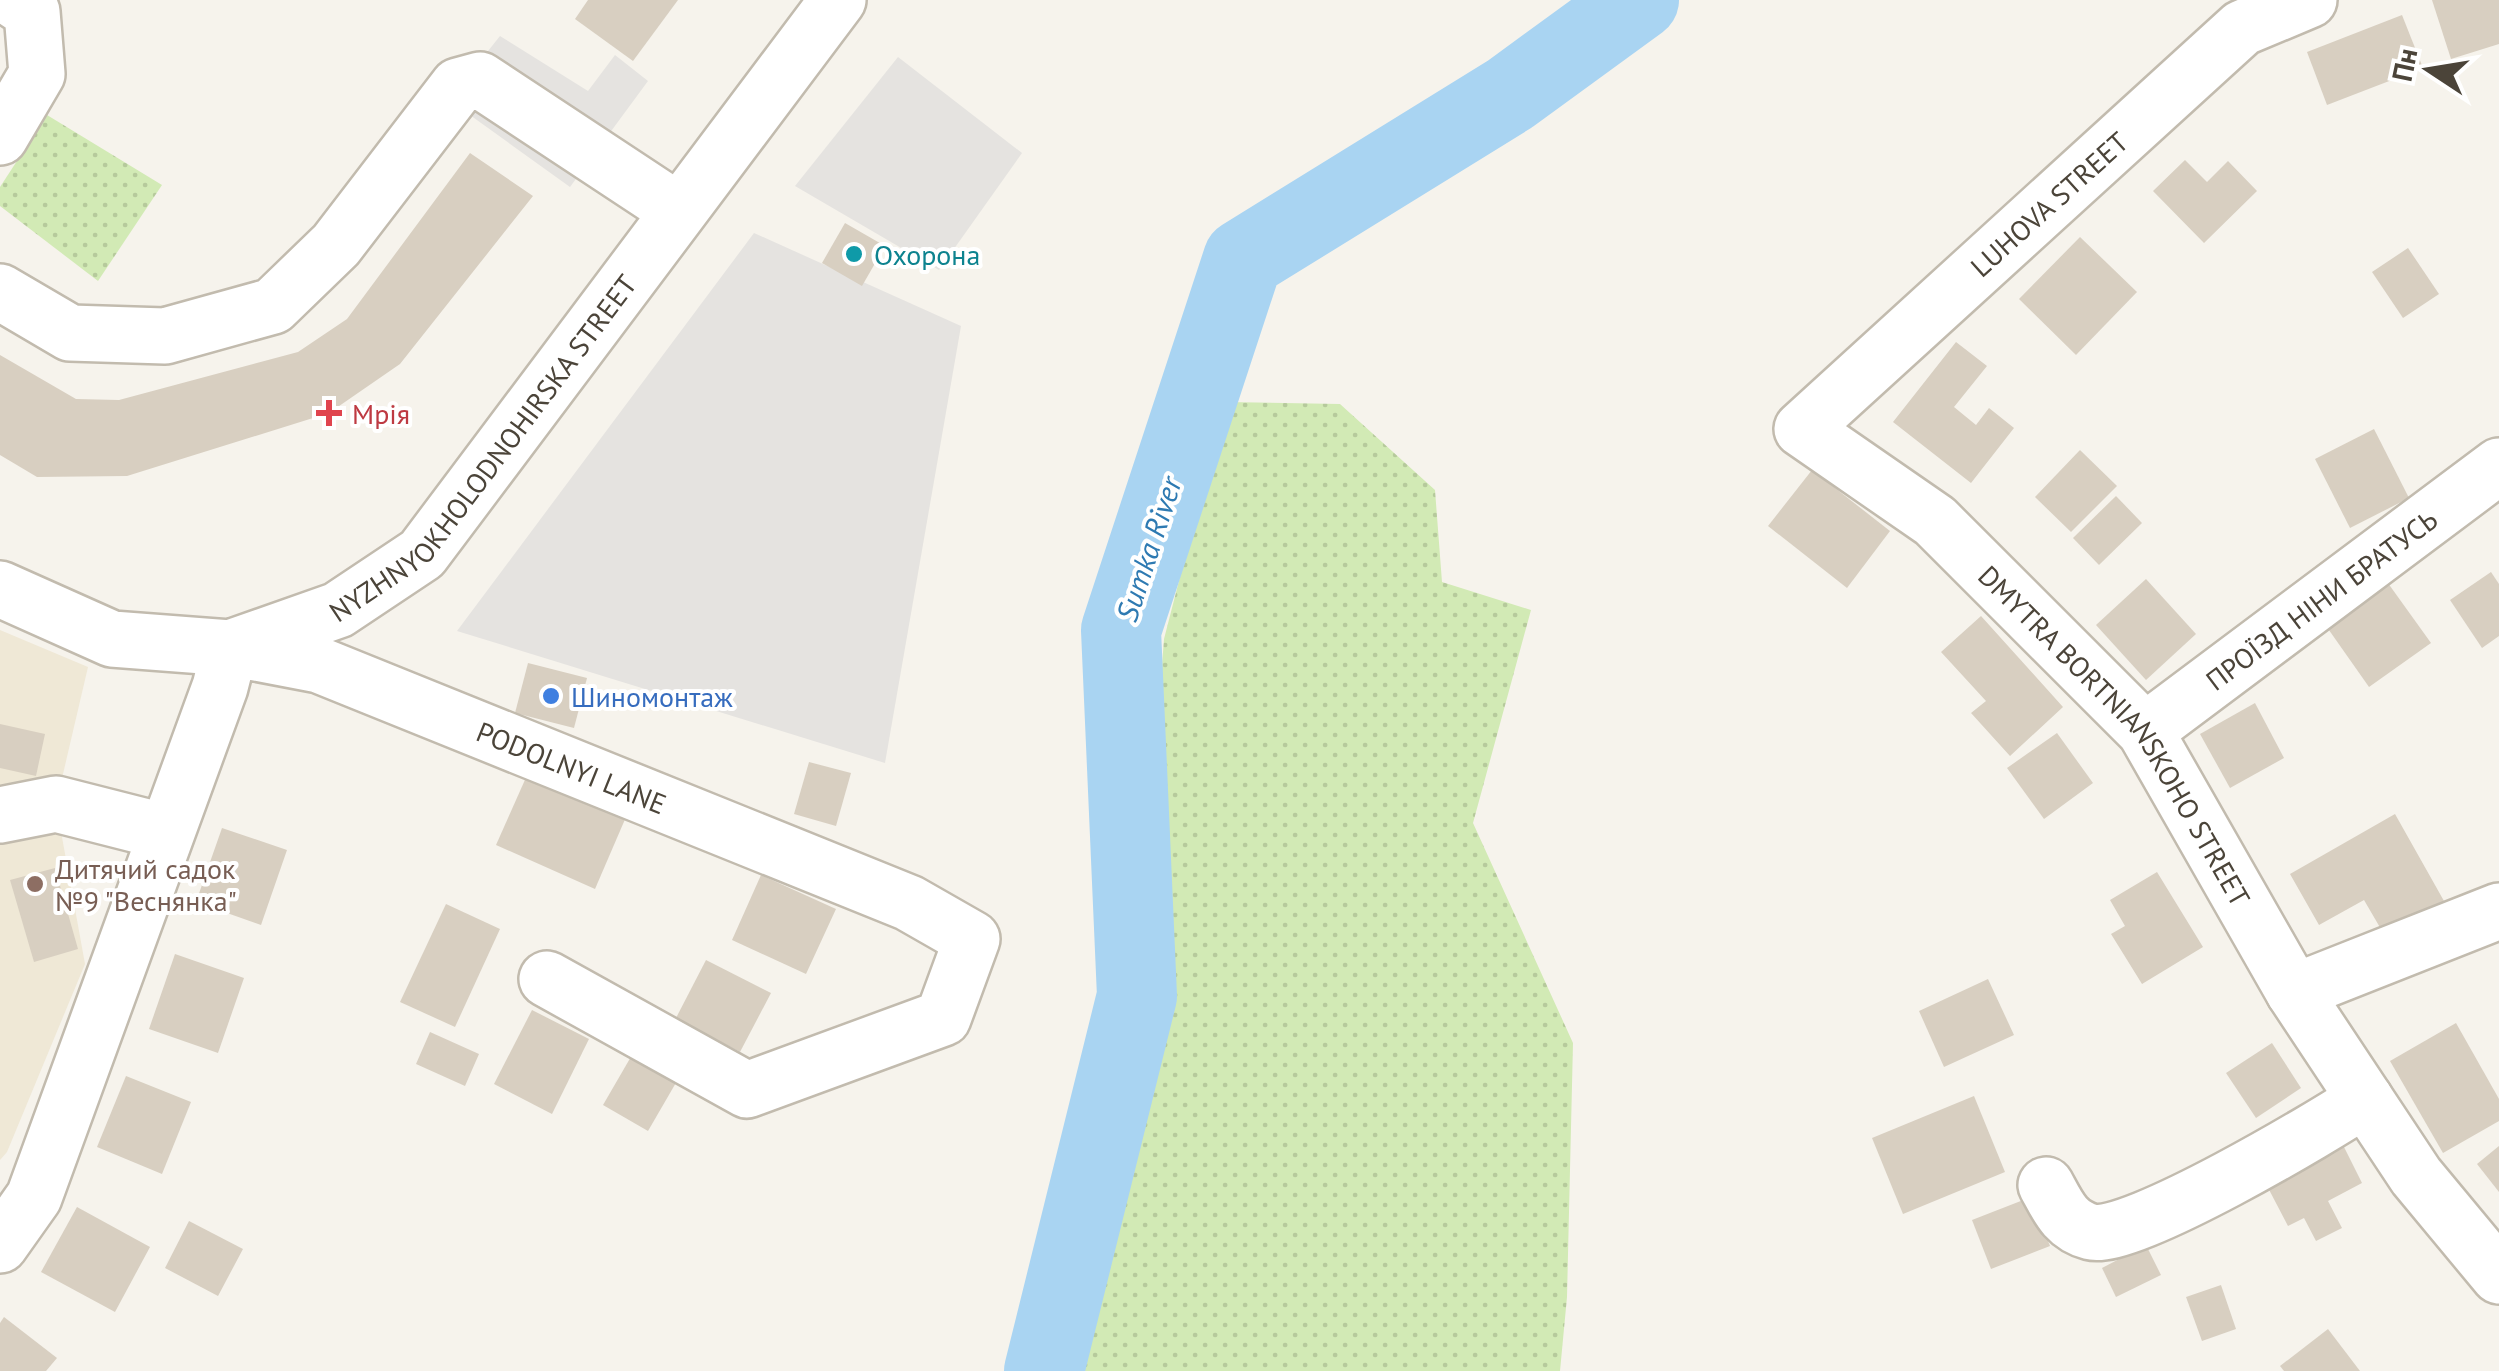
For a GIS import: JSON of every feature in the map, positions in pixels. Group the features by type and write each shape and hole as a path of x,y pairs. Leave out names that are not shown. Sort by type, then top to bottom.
{"street":[{"path":"0,137 37,74 32,12 14,0"},
{"name":"NYZHNYOKHOLODNOHIRSKA STREET","path":"0,589 112,640 230,648 338,610 422,554 838,0"},
{"name":"LUHOVA STREET","path":"1802,428 2242,28 2309,0"},
{"path":"0,292 70,332 165,336 273,306 336,245 458,86 480,80 678,210"},
{"name":"DMYTRA BORTNIANSKOHO STREET","path":"1802,428 1935,520 2145,731 2294,992 2416,1176 2499,1276"},
{"name":"ПРОЇЗД НІНИ БРАТУСЬ","path":"2145,731 2499,466"},
{"path":"0,1245 34,1197 220,687 230,648"},
{"name":"PODOLNYI LANE","path":"230,648 318,666 908,903 972,939 944,1018 746,1090 547,979"},
{"path":"0,816 56,804 166,832"},
{"path":"2294,992 2499,912"},
{"path":"2046,1184 2064,1220 2094,1234 2148,1221 2297,1142 2365,1100"}],"shaded area":[{"path":"500,36 588,91 615,55 648,81 570,187 449,100"},
{"path":"898,57 1022,153 939,270 795,186"},
{"path":"754,233 961,326 885,763 457,631"},
{"name":"Дитячий садок №9 \"Веснянка\"","path":"0,630 88,667 56,804 85,964 7,1152 0,1160"}],"green space":[{"path":"47,115 162,185 98,281 0,206 0,187"},
{"path":"1225,402 1340,404 1435,490 1442,582 1531,610 1473,823 1573,1043 1567,1297 1560,1371 1044,1371 1137,996 1164,639"}],"building":[{"path":"588,0 678,0 633,61 575,19"},
{"path":"2432,0 2499,0 2499,44 2451,59"},
{"path":"2402,15 2423,68 2327,105 2307,52"},
{"path":"470,153 533,196 400,364 329,413 127,476 37,477 0,455 0,355 76,399 119,400 298,352 347,319"},
{"path":"2185,160 2207,182 2228,161 2257,191 2204,243 2153,191"},
{"name":"Охорона","path":"845,223 885,246 862,286 822,263"},
{"path":"2080,237 2137,292 2076,355 2019,299"},
{"path":"2408,248 2439,294 2403,318 2372,272"},
{"path":"1956,342 1987,366 1954,407 1976,425 1989,408 2014,428 1971,483 1893,422"},
{"path":"2374,429 2409,498 2350,528 2315,459"},
{"path":"2080,450 2117,486 2071,532 2035,497"},
{"path":"1812,470 1890,531 1847,588 1768,526"},
{"path":"2116,496 2142,523 2099,565 2073,538"},
{"path":"2491,572 2499,584 2499,636 2482,648 2450,600"},
{"path":"2146,579 2196,634 2146,680 2096,625"},
{"path":"2385,579 2431,643 2369,687 2324,623"},
{"path":"1981,616 2063,707 2010,756 1971,713 1986,701 1941,652"},
{"name":"Шиномонтаж","path":"528,663 587,678 574,728 515,713"},
{"path":"2255,703 2284,758 2230,788 2200,734"},
{"path":"0,724 45,734 36,776 0,768"},
{"path":"2057,733 2093,783 2044,819 2007,768"},
{"path":"809,762 851,773 836,826 794,814"},
{"path":"528,773 626,817 595,889 496,845"},
{"path":"2395,814 2444,901 2385,936 2364,900 2319,925 2290,874"},
{"path":"222,828 287,850 261,925 196,902"},
{"path":"55,868 78,949 34,962 10,880"},
{"path":"2157,872 2203,947 2142,984 2111,934 2125,926 2110,900"},
{"path":"761,875 836,909 806,974 732,940"},
{"path":"446,904 500,929 455,1027 400,1002"},
{"path":"175,954 244,978 218,1053 149,1029"},
{"path":"706,960 771,993 740,1052 676,1018"},
{"path":"1988,979 2014,1035 1944,1067 1919,1011"},
{"path":"532,1010 589,1039 552,1114 494,1084"},
{"path":"2456,1023 2499,1099 2499,1121 2443,1153 2390,1061"},
{"path":"430,1032 479,1054 465,1086 416,1064"},
{"path":"2272,1043 2301,1088 2256,1118 2226,1073"},
{"path":"632,1055 677,1081 648,1131 603,1105"},
{"path":"126,1076 191,1102 162,1174 97,1147"},
{"path":"1974,1096 2005,1172 1903,1214 1872,1138"},
{"path":"2342,1143 2362,1183 2328,1201 2342,1228 2316,1241 2304,1218 2288,1226 2265,1182"},
{"path":"2499,1146 2499,1192 2477,1164"},
{"path":"2031,1197 2050,1246 1991,1269 1972,1220"},
{"path":"77,1207 150,1247 115,1312 41,1272"},
{"path":"189,1221 243,1249 218,1296 165,1268"},
{"path":"2146,1245 2161,1275 2116,1297 2102,1268"},
{"path":"2221,1285 2236,1329 2202,1341 2186,1297"},
{"path":"4,1317 57,1358 46,1371 0,1371 0,1323"},
{"path":"2328,1329 2360,1371 2284,1371 2280,1366"}],"waterway":[{"name":"Sumka River","path":"1044,1371 1137,996 1121,630 1243,259 1510,94 1639,0"}],"place":[{"name":"Охорона","path":"854,254"},
{"name":"Мрія","path":"329,413"},
{"name":"Шиномонтаж","path":"551,696"},
{"name":"Дитячий садок №9 \"Веснянка\"","path":"35,884"}]}
